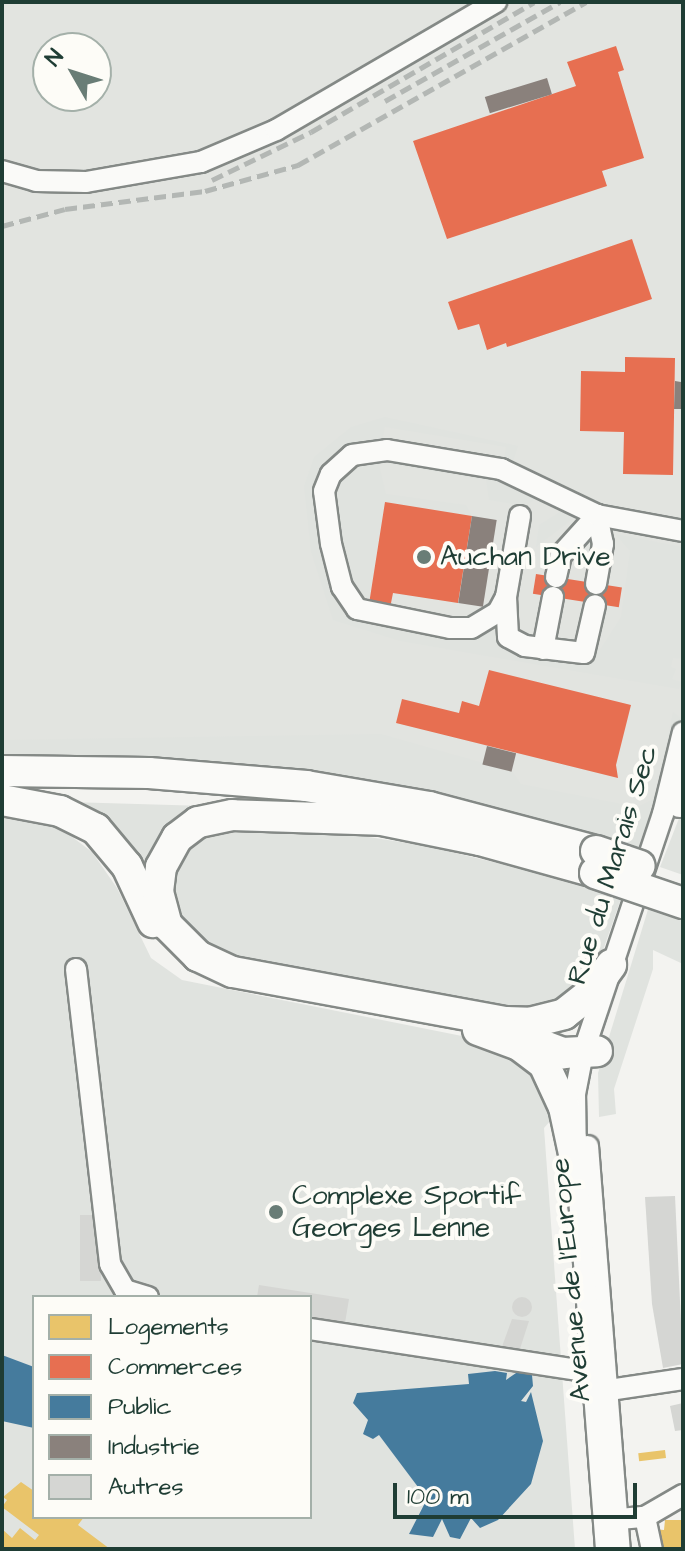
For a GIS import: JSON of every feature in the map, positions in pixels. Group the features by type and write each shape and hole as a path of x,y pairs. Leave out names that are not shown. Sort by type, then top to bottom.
{"highway":[{"path":"2,771 149,773 306,786 440,809 596,862 683,903"},
{"path":"2,792 191,796 387,820 683,881"},
{"path":"2,800 60,811 96,829 127,866 162,936 207,971 253,987 474,1028 594,1034"},
{"path":"387,820 245,815 198,822 177,838 164,859 158,892 163,918 191,951 233,972 594,1034"},
{"path":"529,1023 577,1006 611,965"},
{"path":"474,1028 512,1041 544,1064 561,1098 576,1163"}],"street":[{"path":"2,171 36,181 86,182 201,162 276,130 496,2"},
{"path":"506,597 498,612 471,628 357,609 342,587 331,544 324,491 331,474 352,455 387,450 501,469 567,497 597,515 683,531"},
{"path":"596,584 603,544 597,515"},
{"path":"543,649 561,555 597,515"},
{"path":"520,516 506,597 508,637 543,649 584,653 595,605"},
{"name":"Rue du Marais Sec","path":"594,1034 611,965 666,805 683,732"},
{"name":"Rue du Marais Sec","path":"594,1034 682,797"},
{"path":"76,969 110,1264 125,1290 141,1295"},
{"name":"Avenue de l'Europe","path":"594,1034 575,1104 576,1163 611,1519 620,1549"},
{"name":"Avenue de l'Europe","path":"594,1034 586,1100 598,1385"},
{"path":"312,1329 598,1385 683,1379"},
{"path":"611,1519 645,1517 683,1495"},
{"path":"645,1517 652,1549"},
{"name":"Avenue de l'Europe","path":"606,1549 611,1519"}],"shaded area":[{"path":"2,2 683,2 683,810 635,828 373,756 2,748"},
{"path":"385,417 518,446 513,461 503,463 506,447 385,427 382,443 353,446 331,462 339,598 479,634 497,624 523,655 581,664 601,648 621,617 630,551 615,534 683,547 683,659 673,658 671,667 676,669 672,679 682,682 679,689 400,641 333,620 311,552 304,486 314,457 351,427"},
{"path":"393,458 496,476 534,496 533,501 524,506 489,500 486,480 391,464"},
{"path":"370,461 379,464 386,494 466,505 472,516 386,503 369,604 345,579 332,493 341,477"},
{"path":"563,510 578,515 536,547 539,525"},
{"path":"673,712 681,718 665,789 640,854 490,809 368,781 88,756 2,758 2,740 381,734 512,771 521,784 637,807 655,798"},
{"path":"69,802 206,806 151,882"},
{"path":"683,808 683,875 660,867"},
{"name":"Complexe Sportif Georges Lenne","path":"2,811 20,812 67,833 92,852 117,888 151,958 182,980 477,1039 530,1058 559,1111 544,1128 575,1549 2,1549"},
{"path":"202,828 324,830 426,846 623,893 593,979 533,1016 232,964 167,914 164,882"},
{"path":"650,903 683,916 683,964 653,950 653,969 614,1089 616,1114 599,1117 598,1073"}],"building: Logements":[{"path":"665,1450 666,1458 639,1461 638,1453"},
{"path":"21,1482 32,1490 32,1519 82,1519 78,1525 110,1549 2,1549 2,1529 12,1538 20,1528 35,1540 39,1535 2,1507 7,1500 3,1497"},
{"path":"665,1520 683,1520 683,1547 657,1547 653,1529 664,1530"}],"building: Commerces":[{"path":"616,46 624,70 618,72 644,158 602,171 607,186 447,239 413,141 576,86 567,62"},
{"path":"632,239 652,299 507,347 506,343 487,350 479,324 458,330 448,302"},
{"path":"625,357 675,358 673,475 623,474 624,432 580,431 581,371 625,372"},
{"path":"385,502 472,516 458,603 393,593 390,608 369,604"},
{"path":"536,574 622,588 619,607 533,594"},
{"path":"489,670 631,705 616,765 618,778 396,723 402,699 459,713 462,701 479,706"}],"building: Public":[{"path":"2,1355 32,1366 32,1428 2,1421"},
{"path":"519,1371 532,1375 533,1386 521,1401 526,1402 531,1392 543,1441 531,1484 498,1520 480,1528 471,1518 460,1539 450,1537 442,1519 433,1537 409,1534 427,1499 379,1435 373,1439 363,1434 368,1420 353,1403 357,1393 469,1384 468,1374 507,1373 506,1380"}],"building: Industrie":[{"path":"547,78 552,94 490,113 485,97"},
{"path":"675,381 681,382 681,409 674,409"},
{"path":"472,516 497,520 483,607 458,603"},
{"path":"487,746 516,753 512,772 482,764"}],"building: Autres":[{"path":"675,1196 683,1364 663,1368 652,1304 645,1197"},
{"path":"80,1215 101,1215 101,1281 80,1281"},
{"path":"259,1285 349,1299 345,1323 312,1317 312,1295 257,1295"},
{"path":"522,1297 529,1300 532,1307 529,1314 522,1317 515,1314 512,1307 515,1300"},
{"path":"512,1319 529,1321 518,1355 500,1352"},
{"path":"683,1403 683,1430 675,1431 670,1406"}],"railway":[{"path":"212,180 311,132 534,2"},
{"path":"385,101 560,2"},
{"path":"2,226 65,209 205,191 298,165 586,2"}],"place":[{"name":"Auchan Drive","path":"424,557"},
{"name":"Complexe Sportif Georges Lenne","path":"276,1212"}]}
